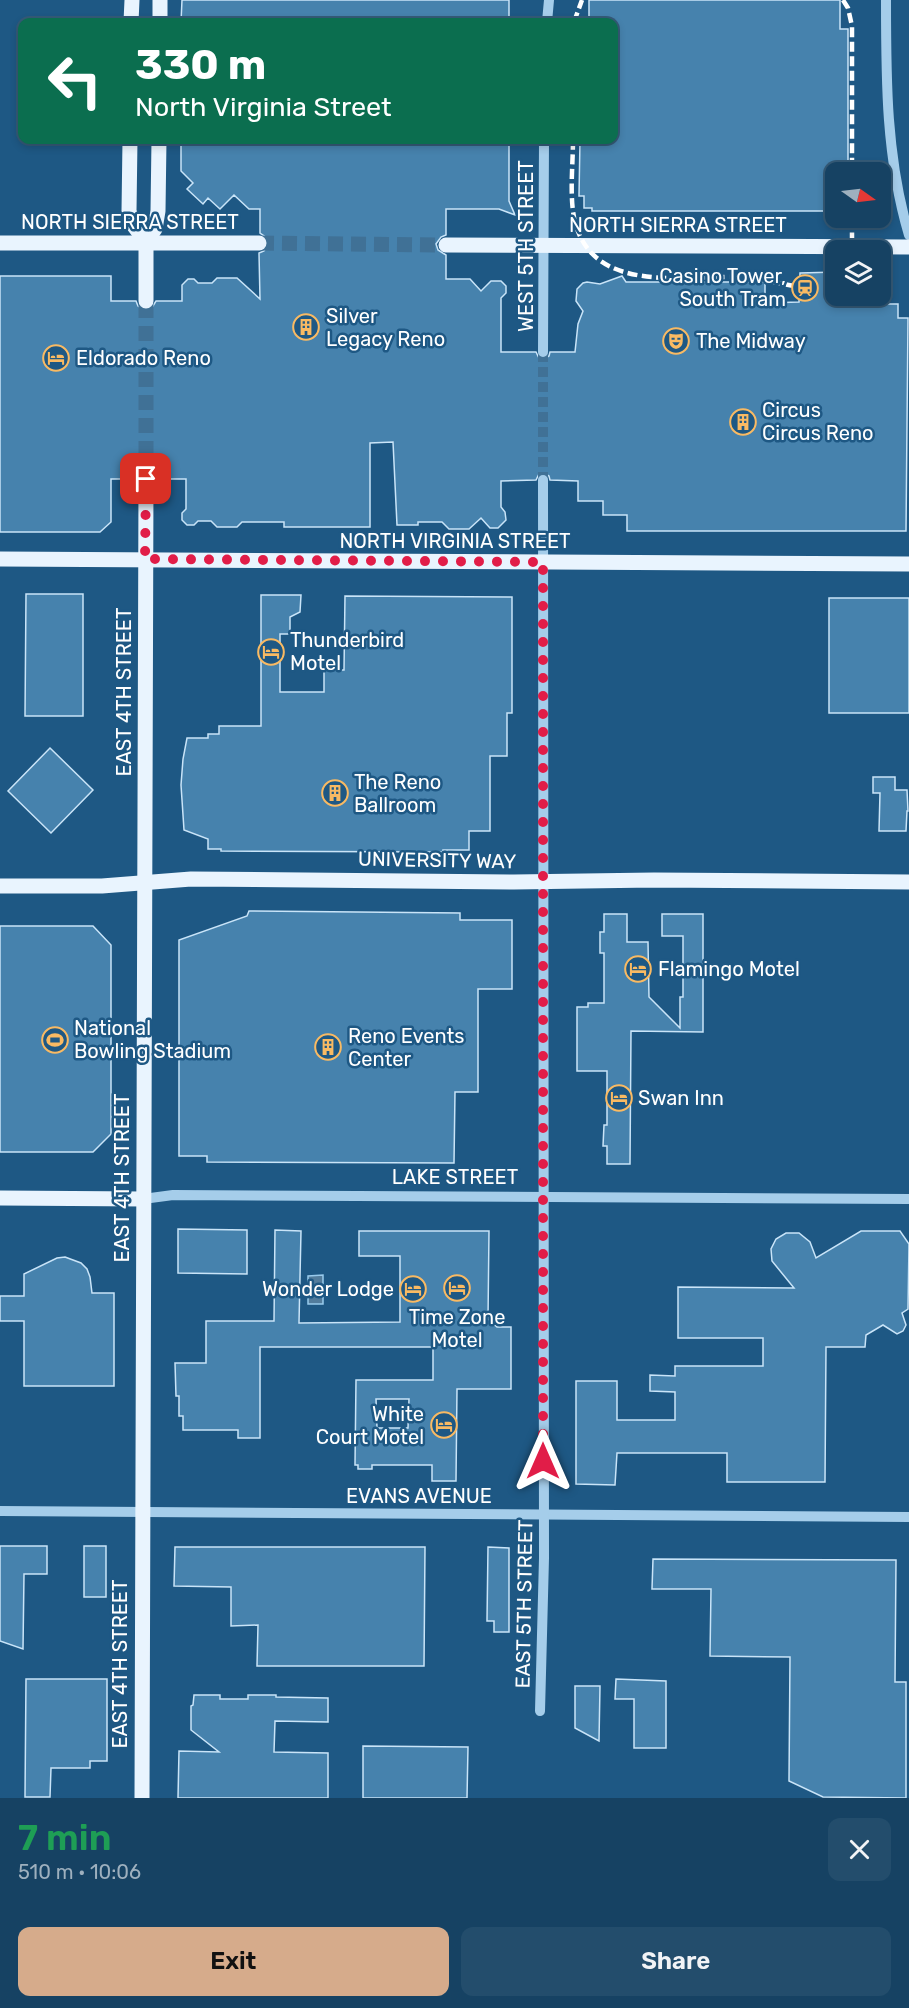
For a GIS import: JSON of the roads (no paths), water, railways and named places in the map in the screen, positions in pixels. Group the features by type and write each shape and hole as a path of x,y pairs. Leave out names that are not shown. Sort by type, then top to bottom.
{"main road":[{"path":"131,18 132,0"},
{"path":"160,0 160,18"},
{"path":"130,144 129,211 134,226 146,242"},
{"path":"146,301 146,242 155,229 158,211 159,144"},
{"name":"NORTH SIERRA STREET","path":"0,243 260,243"},
{"name":"NORTH SIERRA STREET","path":"446,245 909,247"},
{"name":"EAST 4TH STREET","path":"142,1798 141,1512 146,479"},
{"name":"NORTH VIRGINIA STREET","path":"0,559 909,564"},
{"name":"UNIVERSITY WAY","path":"0,886 102,886 191,879 909,882"},
{"name":"LAKE STREET","path":"0,1198 143,1199"}],"street":[{"path":"547,18 549,0"},
{"path":"886,0 886,98 896,186 909,235"},
{"name":"WEST 5TH STREET","path":"543,352 544,144"},
{"path":"543,480 543,562"},
{"name":"EAST 5TH STREET","path":"540,1711 544,1558 543,562"},
{"name":"LAKE STREET","path":"143,1199 173,1196 909,1199"},
{"name":"EVANS AVENUE","path":"0,1511 909,1517"}],"water":[{"path":"323,1275 323,1304 308,1304 308,1276"}],"tunnel":[{"path":"259,243 446,245"},
{"path":"146,301 146,479"},
{"path":"543,352 543,480"}],"railway":[{"path":"575,18 582,0"},
{"path":"843,0 848,8 852,26 852,162"},
{"path":"573,144 572,192 575,222 585,245 601,261 621,271 644,276 741,277 800,287"},
{"path":"852,228 852,240"}],"place":[{"name":"Casino Tower, South Tram","path":"805,288"},
{"name":"Silver Legacy Reno","path":"306,327"},
{"name":"The Midway","path":"676,341"},
{"name":"Eldorado Reno","path":"56,358"},
{"name":"Circus Circus Reno","path":"743,422"},
{"name":"Thunderbird Motel","path":"271,652"},
{"name":"The Reno Ballroom","path":"335,793"},
{"name":"Flamingo Motel","path":"638,969"},
{"name":"National Bowling Stadium","path":"55,1040"},
{"name":"Reno Events Center","path":"328,1047"},
{"name":"Swan Inn","path":"619,1098"},
{"name":"Time Zone Motel","path":"457,1288"},
{"name":"Wonder Lodge","path":"413,1289"},
{"name":"White Court Motel","path":"444,1425"}]}
